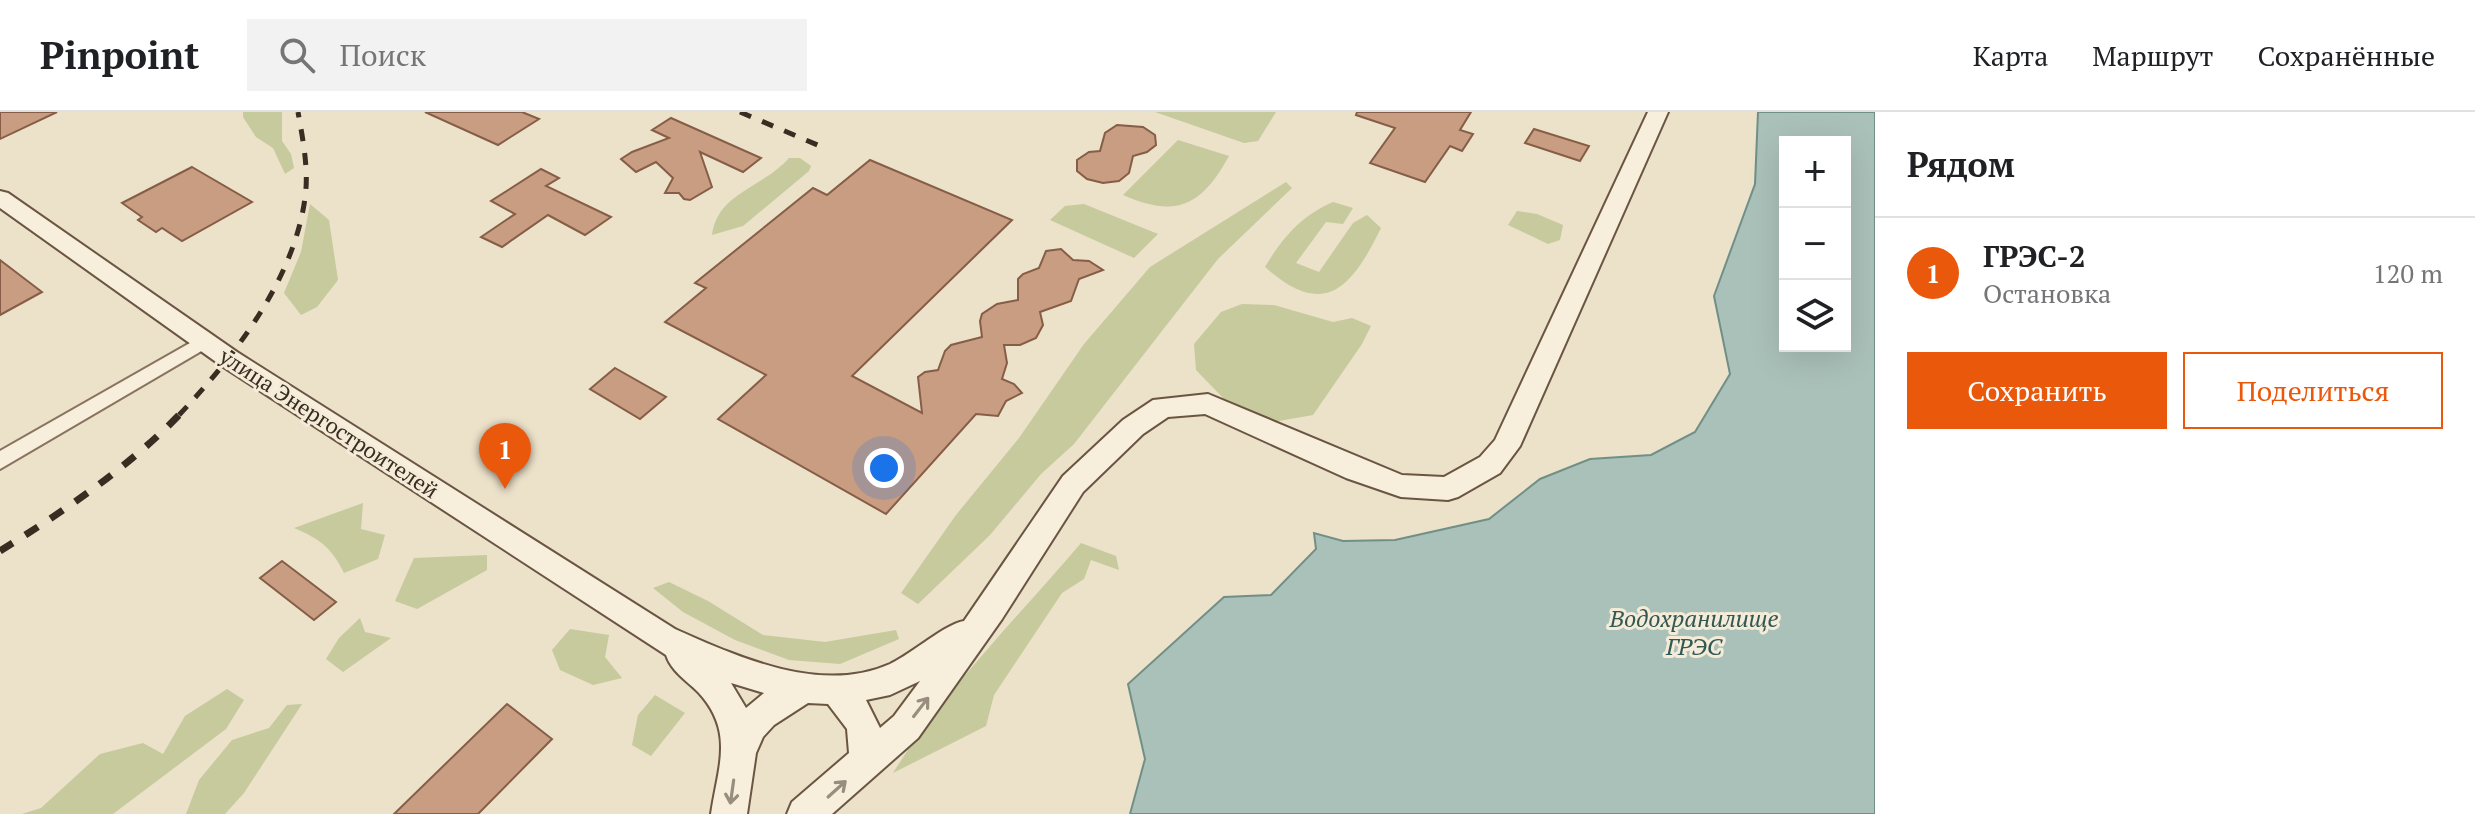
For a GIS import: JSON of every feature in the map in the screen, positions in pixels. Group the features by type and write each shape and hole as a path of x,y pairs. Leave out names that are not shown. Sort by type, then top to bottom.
{"street":[{"path":"805,814 906,727 991,609 1073,484 1133,427 1162,407 1208,404 1356,470 1401,486 1448,489 1490,465 1506,446 1658,112"},
{"name":"улица Энергостроителей","path":"0,198 204,341 664,639"},
{"path":"0,461 204,341"},
{"path":"664,639 757,678 801,689 838,691 883,682 917,668 954,642 991,609"},
{"path":"664,639 717,687 736,716 740,741 729,814"},
{"path":"740,741 755,718 801,689"},
{"path":"838,691 857,714 869,738 866,762"}],"green space":[{"path":"243,112 282,112 282,141 291,154 294,168 285,174 273,148 256,137"},
{"path":"1155,112 1276,112 1258,141 1244,143"},
{"path":"1178,140 1229,156 1209,186 1186,203 1173,206 1159,206 1123,195"},
{"path":"789,158 800,158 811,166 809,171 743,226 712,235 716,221 732,200"},
{"path":"1286,182 1292,188 1218,259 1074,444 1041,474 990,535 918,604 901,593 956,515 1019,438 1084,344 1150,267"},
{"path":"1333,202 1353,208 1343,224 1326,222 1296,263 1319,272 1353,223 1367,215 1381,228 1359,267 1347,281 1335,290 1320,294 1304,292 1265,267 1294,228"},
{"path":"310,204 329,220 338,280 317,307 301,315 284,293 301,252"},
{"path":"1084,204 1158,234 1134,258 1050,220 1065,206"},
{"path":"1517,211 1537,214 1563,225 1560,240 1548,244 1508,225"},
{"path":"1242,304 1274,305 1333,322 1352,318 1371,326 1313,415 1273,422 1226,401 1196,370 1194,344 1221,312"},
{"path":"363,503 361,529 385,535 378,559 344,573 324,545 294,528"},
{"path":"1081,543 1116,556 1119,570 1091,560 1084,579 1062,593 994,695 986,726 893,773 958,684"},
{"path":"487,555 487,570 417,609 395,601 414,558"},
{"path":"669,582 708,601 763,635 825,642 896,630 899,639 840,664 789,660 735,640 683,612 653,588"},
{"path":"360,618 365,632 391,638 343,672 326,659 339,638"},
{"path":"570,629 609,635 605,657 622,678 593,685 560,670 552,650"},
{"path":"227,689 244,700 226,729 113,814 22,814 41,808 100,754 143,743 163,754 185,716"},
{"path":"655,695 685,713 651,756 632,745 638,715"},
{"path":"302,704 244,793 225,814 186,814 199,780 232,740 269,728 287,705"}],"water":[{"name":"Водохранилище ГРЭС","path":"1758,112 1875,112 1875,814 1130,814 1145,759 1128,684 1224,597 1271,595 1316,549 1314,533 1343,541 1395,540 1489,519 1540,479 1590,459 1651,455 1695,432 1730,374 1714,296 1755,184"}],"building":[{"path":"0,112 57,112 0,139"},
{"path":"425,112 522,112 539,119 498,145"},
{"path":"1357,112 1471,112 1460,130 1473,134 1462,151 1450,146 1425,182 1370,163 1395,128 1356,115"},
{"path":"671,118 761,158 743,172 700,152 712,187 690,200 679,193 665,193 673,178 656,162 636,172 621,159 669,138 652,130"},
{"path":"1117,125 1143,127 1155,135 1156,145 1147,152 1133,156 1129,173 1119,181 1103,183 1087,179 1077,171 1077,160 1089,152 1100,151 1105,133"},
{"path":"1534,129 1589,146 1580,161 1525,143"},
{"path":"870,160 1012,220 852,376 922,413 918,377 925,372 938,370 945,351 951,345 982,337 982,314 997,304 1018,300 1018,279 1039,268 1046,251 1061,249 1073,260 1089,261 1103,270 1079,279 1071,301 1040,312 1043,325 1036,338 1020,345 1004,345 1007,363 1002,379 1014,384 1022,393 1006,401 998,416 976,414 886,514 718,419 766,375 665,322 706,288 695,283 813,188 827,195"},
{"path":"192,167 252,202 182,241 162,228 156,232 138,220 142,217 122,203"},
{"path":"541,169 559,178 546,186 611,217 585,235 548,215 502,247 481,237 515,214 491,201"},
{"path":"0,260 42,292 0,315"},
{"path":"615,368 666,397 640,419 590,389"},
{"path":"282,561 336,602 314,620 260,578"},
{"path":"507,704 552,739 478,814 394,814"}],"railway":[{"path":"179,415 240,342 275,287 288,258 299,228 306,187 298,112"},
{"path":"740,112 827,149"},
{"path":"0,551 95,488 179,415"}],"place":[{"name":"ГРЭС-2","path":"505,489"}]}
